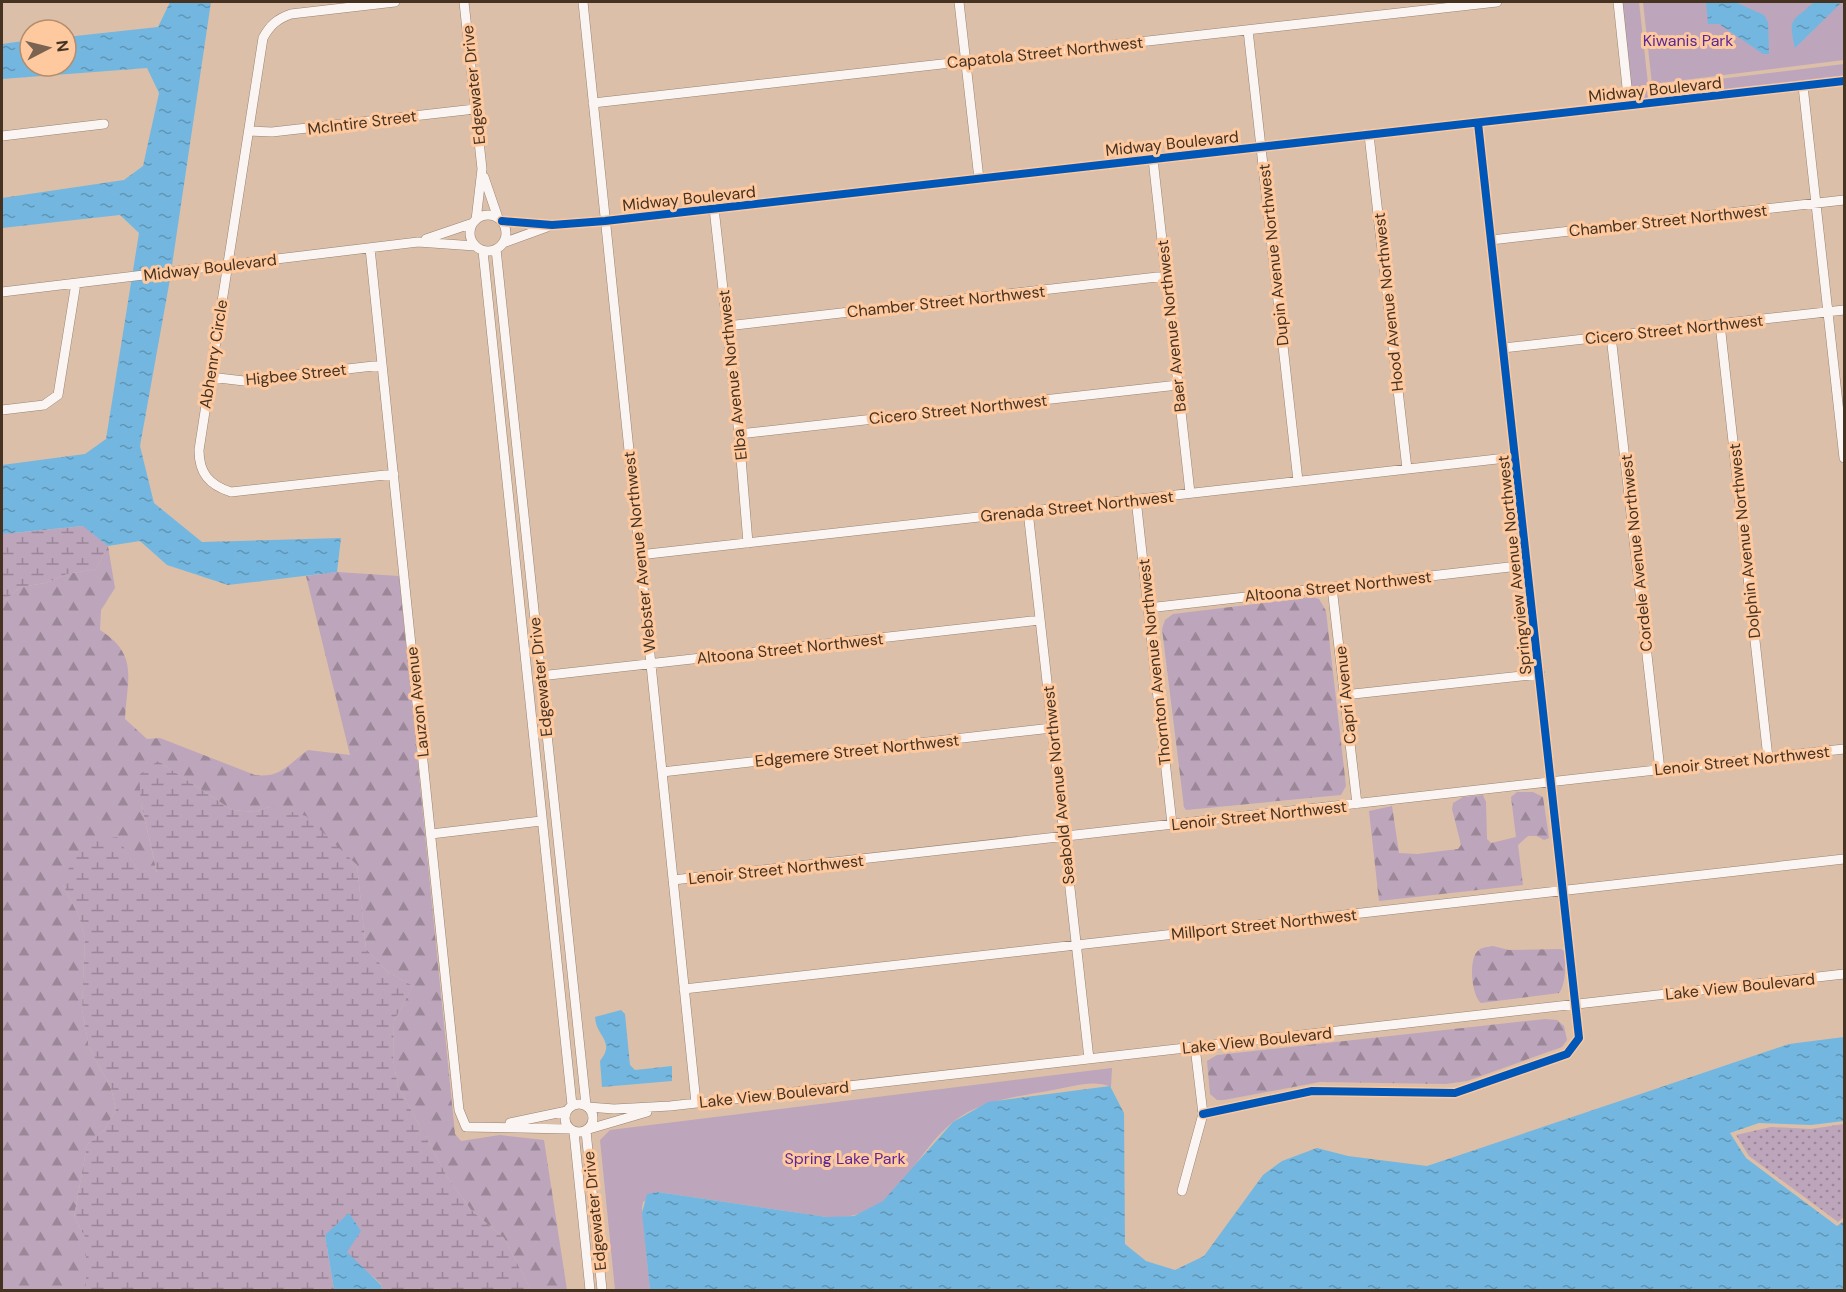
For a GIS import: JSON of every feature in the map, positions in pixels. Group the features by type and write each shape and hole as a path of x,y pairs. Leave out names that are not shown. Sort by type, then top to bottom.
{"street":[{"name":"Abhenry Circle","path":"394,474 231,492 219,488 202,472 199,461 263,38 279,18 291,14 395,2"},
{"name":"Edgewater Drive","path":"464,2 482,169 500,220"},
{"name":"Webster Avenue Northwest","path":"583,2 696,1103"},
{"path":"959,2 979,178"},
{"name":"Capatola Street Northwest","path":"593,103 1497,2"},
{"path":"1618,2 1629,106"},
{"name":"Dupin Avenue Northwest","path":"1248,30 1298,481"},
{"name":"Midway Boulevard","path":"500,220 552,225 605,220 1845,81"},
{"path":"1803,86 1845,458"},
{"name":"McIntire Street","path":"249,131 272,132 475,109"},
{"path":"2,136 104,123"},
{"name":"Springview Avenue Northwest","path":"1203,1114 1312,1091 1445,1094 1464,1090 1568,1053 1579,1038 1478,123"},
{"name":"Hood Avenue Northwest","path":"1369,135 1407,469"},
{"name":"Baer Avenue Northwest","path":"1153,159 1190,493"},
{"name":"Edgewater Drive","path":"474,222 482,169"},
{"name":"Chamber Street Northwest","path":"1491,240 1845,200"},
{"name":"Elba Avenue Northwest","path":"714,208 739,434 748,543"},
{"path":"489,215 500,220 506,234 500,246 479,248 470,232 474,222 489,215"},
{"name":"Midway Boulevard","path":"2,292 418,242 474,222"},
{"name":"Midway Boulevard","path":"500,246 552,225"},
{"name":"Midway Boulevard","path":"418,242 479,248"},
{"name":"Edgewater Drive","path":"500,246 540,676 587,1106"},
{"name":"Lauzon Avenue","path":"370,248 459,1110 466,1127 493,1126 571,1131"},
{"name":"Edgewater Drive","path":"479,248 541,821 569,1108"},
{"name":"Chamber Street Northwest","path":"727,326 1166,276"},
{"path":"2,410 44,405 58,395 76,283"},
{"name":"Cicero Street Northwest","path":"1503,348 1845,310"},
{"name":"Dolphin Avenue Northwest","path":"1720,324 1768,758"},
{"name":"Cordele Avenue Northwest","path":"1611,336 1660,770"},
{"name":"Higbee Street","path":"210,377 244,381 382,365"},
{"name":"Cicero Street Northwest","path":"739,434 1178,385"},
{"name":"Grenada Street Northwest","path":"639,555 1515,457"},
{"name":"Thornton Avenue Northwest","path":"1136,499 1173,824"},
{"name":"Seabold Avenue Northwest","path":"1028,512 1089,1059"},
{"name":"Altoona Street Northwest","path":"1148,608 1527,565"},
{"name":"Capri Avenue","path":"1332,587 1357,804"},
{"name":"Altoona Street Northwest","path":"540,676 1040,620"},
{"path":"1344,695 1540,674"},
{"name":"Edgemere Street Northwest","path":"662,772 1052,728"},
{"name":"Lenoir Street Northwest","path":"673,880 1845,749"},
{"path":"431,834 541,821"},
{"name":"Millport Street Northwest","path":"684,989 1845,859"},
{"name":"Lake View Boulevard","path":"587,1106 614,1109 670,1106 1845,974"},
{"path":"1182,1191 1203,1114 1195,1047"},
{"path":"587,1106 594,1117 588,1130 571,1131 565,1119 569,1108 587,1106"},
{"name":"Lake View Boulevard","path":"588,1130 670,1106"},
{"name":"Lauzon Avenue","path":"493,1126 569,1108"},
{"name":"Edgewater Drive","path":"588,1130 602,1290"},
{"name":"Edgewater Drive","path":"571,1131 590,1290"}],"green space":[{"path":"1622,2 1639,2 1648,84 1653,87 1844,64 1844,77 1633,101"},
{"name":"Kiwanis Park","path":"1643,2 1844,2 1844,60 1652,84"},
{"path":"84,526 108,546 96,569 67,574 46,583 20,587 2,603 2,534"},
{"path":"108,546 115,588 101,610 100,630 112,639 126,658 128,679 125,719 147,739 160,738 255,775 278,772 308,750 350,755 306,576 337,572 399,576 455,1134 461,1141 500,1135 544,1140 567,1290 531,1290 504,1238 471,1210 448,1178 398,1086 393,1059 394,1021 413,986 388,972 366,949 357,865 334,846 271,806 255,812 232,810 158,761 141,803 157,873 139,871 117,838 63,885 79,916 85,938 82,1010 89,1047 111,1088 116,1110 104,1130 87,1145 74,1217 86,1239 86,1290 2,1290 2,603 20,587 46,583 67,574 96,569"},
{"path":"1312,597 1319,599 1326,611 1346,786 1341,795 1186,810 1162,629 1165,620 1173,614"},
{"path":"158,761 232,810 255,812 271,806 306,816 357,865 366,949 388,972 413,986 394,1021 393,1059 398,1086 448,1178 471,1210 504,1238 531,1290 382,1290 381,1284 325,1235 334,1290 86,1290 86,1239 74,1217 87,1145 104,1130 116,1110 111,1088 89,1047 82,1010 85,938 79,916 63,885 71,863 81,850 95,842 117,837 139,871 157,872 141,803 139,775"},
{"path":"1517,792 1533,792 1543,797 1549,838 1544,840 1537,836 1528,836 1518,845 1523,885 1379,901 1369,811 1392,806 1399,853 1417,854 1458,849 1461,845 1452,809 1453,803 1463,797 1483,795 1486,802 1487,839 1491,843 1516,837 1511,797"},
{"path":"1493,946 1509,950 1561,949 1564,951 1564,979 1559,993 1481,1003 1473,985 1473,960 1480,949"},
{"path":"1545,1019 1557,1020 1564,1026 1567,1040 1562,1047 1467,1081 1446,1084 1320,1082 1224,1100 1217,1100 1210,1094 1207,1061 1217,1055"},
{"name":"Spring Lake Park","path":"1112,1068 1111,1087 1097,1084 1075,1086 1001,1100 964,1114 938,1136 886,1198 870,1209 851,1216 827,1217 658,1192 643,1202 642,1207 650,1290 615,1290 600,1140 610,1130"},
{"path":"1844,1124 1844,1217 1838,1222 1749,1156 1736,1135 1771,1127 1811,1129"}],"water":[{"path":"170,2 211,2 170,279 140,446 154,503 202,542 341,538 337,572 228,585 167,565 140,541 108,546 83,526 2,534 2,465 85,454 106,439 139,233 120,215 2,228 2,198 124,180 143,166 159,93 147,68 78,73 78,36 158,27"},
{"path":"1706,2 1735,2 1764,15 1768,22 1769,54 1763,54 1719,24 1708,24"},
{"path":"1814,2 1842,2 1795,48 1792,24"},
{"path":"18,42 18,78 2,79 2,44"},
{"path":"621,1010 625,1014 630,1065 635,1070 672,1066 672,1081 602,1087 600,1061 606,1044 595,1017"},
{"path":"1844,1037 1844,1121 1811,1125 1759,1123 1730,1133 1746,1158 1837,1226 1844,1221 1844,1290 650,1290 642,1213 647,1194 658,1192 827,1217 854,1216 883,1201 953,1122 988,1102 1110,1086 1124,1113 1125,1244 1146,1261 1175,1270 1204,1256 1263,1175 1282,1161 1317,1148 1348,1156 1427,1166 1789,1044"},
{"path":"349,1213 361,1231 347,1252 381,1285 382,1290 334,1290 325,1235"}],"cycle path":[{"path":"502,221 552,225 605,221 1844,81"},
{"path":"1203,1114 1312,1091 1455,1093 1567,1054 1579,1038 1478,123"}]}
